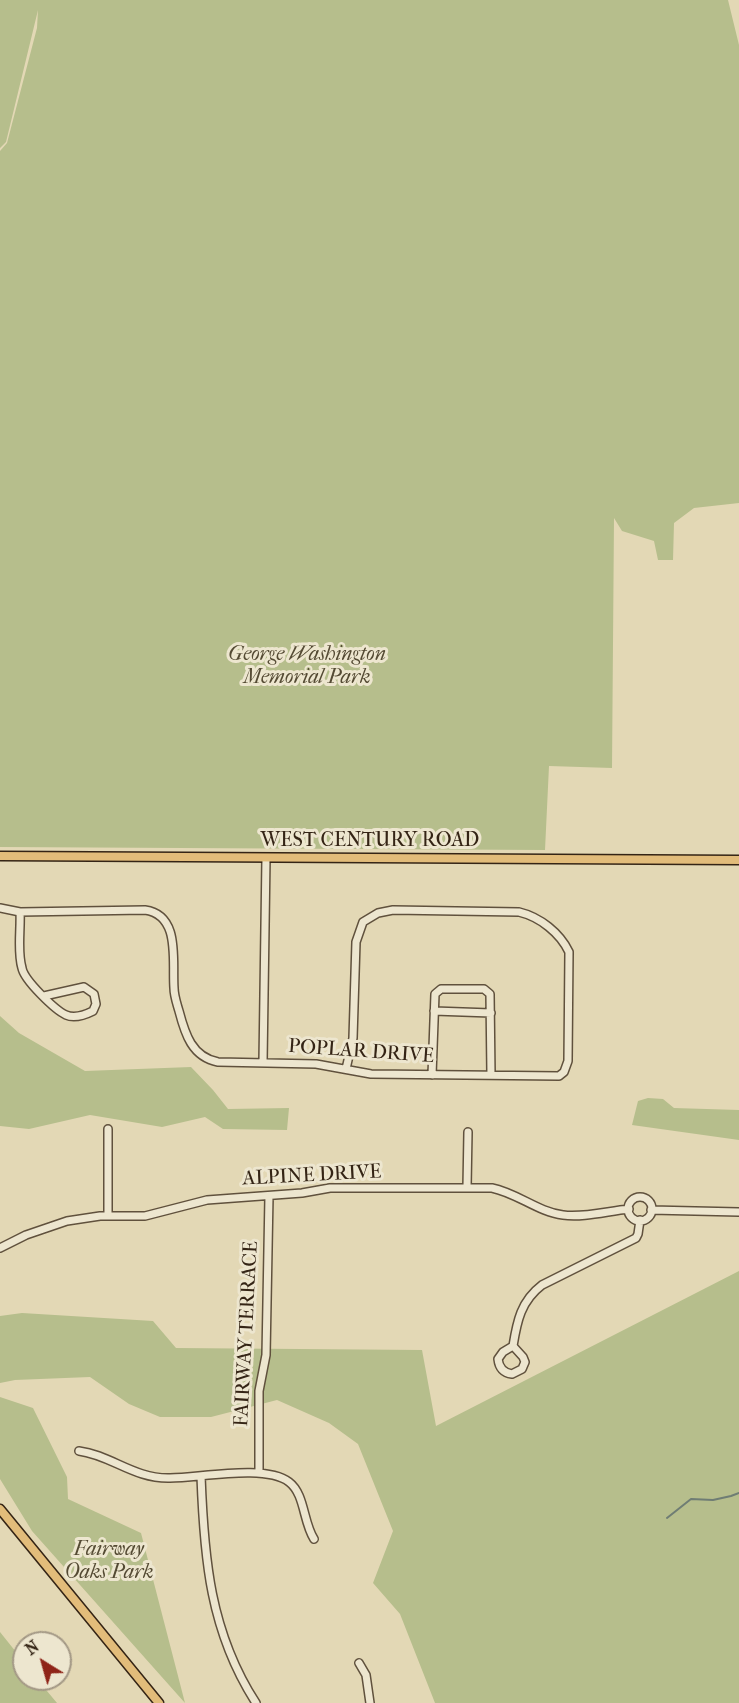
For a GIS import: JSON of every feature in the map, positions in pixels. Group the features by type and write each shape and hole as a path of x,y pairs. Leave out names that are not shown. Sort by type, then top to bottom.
{"main road":[{"name":"WEST CENTURY ROAD","path":"0,856 739,860"},
{"path":"0,1509 159,1703"}],"street":[{"path":"263,1062 266,858"},
{"path":"0,908 20,912 21,966 24,976 44,996 66,1015 75,1017 93,1011 96,1004 94,994 84,987 44,996"},
{"name":"POPLAR DRIVE","path":"20,912 145,910 156,912 164,918 170,929 174,992 186,1035 196,1053 208,1060 218,1062 316,1064 371,1074 559,1076 567,1067 569,952 564,942 554,931 534,917 519,912 393,910 371,916 363,922 356,942 353,1038 346,1069"},
{"path":"432,1075 435,994 441,989 484,989 490,994 491,1075"},
{"path":"434,1011 491,1013"},
{"path":"108,1129 108,1216"},
{"path":"467,1187 468,1132"},
{"name":"ALPINE DRIVE","path":"0,1248 48,1226 86,1217 145,1216 207,1200 302,1193 330,1188 467,1187 503,1190 543,1209 562,1215 629,1209"},
{"name":"FAIRWAY TERRACE","path":"259,1473 259,1392 266,1354 269,1196"},
{"path":"643,1197 649,1201 651,1210 647,1218 640,1220 632,1217 629,1209 632,1200 643,1197"},
{"path":"651,1210 739,1212"},
{"path":"513,1346 520,1311 534,1292 542,1285 636,1238 640,1220"},
{"path":"79,1451 92,1452 128,1470 154,1477 170,1479 259,1473 281,1477 294,1486 308,1529 314,1539"},
{"path":"201,1476 203,1542 210,1587 234,1662 256,1703"},
{"path":"359,1664 366,1675 370,1703"}],"green space":[{"name":"George Washington Memorial Park","path":"0,0 728,0 739,45 739,503 694,508 674,523 673,560 658,560 654,541 622,531 614,518 612,768 549,766 545,850 0,847 0,151 7,143 37,28 38,10 6,142 0,148"},
{"path":"0,1016 19,1033 85,1071 191,1067 228,1109 289,1108 287,1130 223,1129 205,1117 162,1127 90,1115 29,1129 0,1126"},
{"path":"648,1098 663,1099 674,1108 739,1110 739,1140 632,1125 638,1101"},
{"path":"739,1271 739,1703 435,1703 400,1614 373,1583 393,1531 358,1444 329,1423 277,1400 211,1417 160,1417 129,1404 90,1377 15,1380 0,1383 0,1316 22,1313 153,1321 176,1348 422,1350 436,1426"},
{"name":"Fairway Oaks Park","path":"0,1397 33,1408 67,1477 68,1499 141,1533 185,1703 32,1531 0,1479"},
{"path":"0,1632 12,1647 12,1691 47,1691 57,1703 0,1703"}],"waterway":[{"path":"667,1518 691,1499 713,1500 739,1493"}]}
